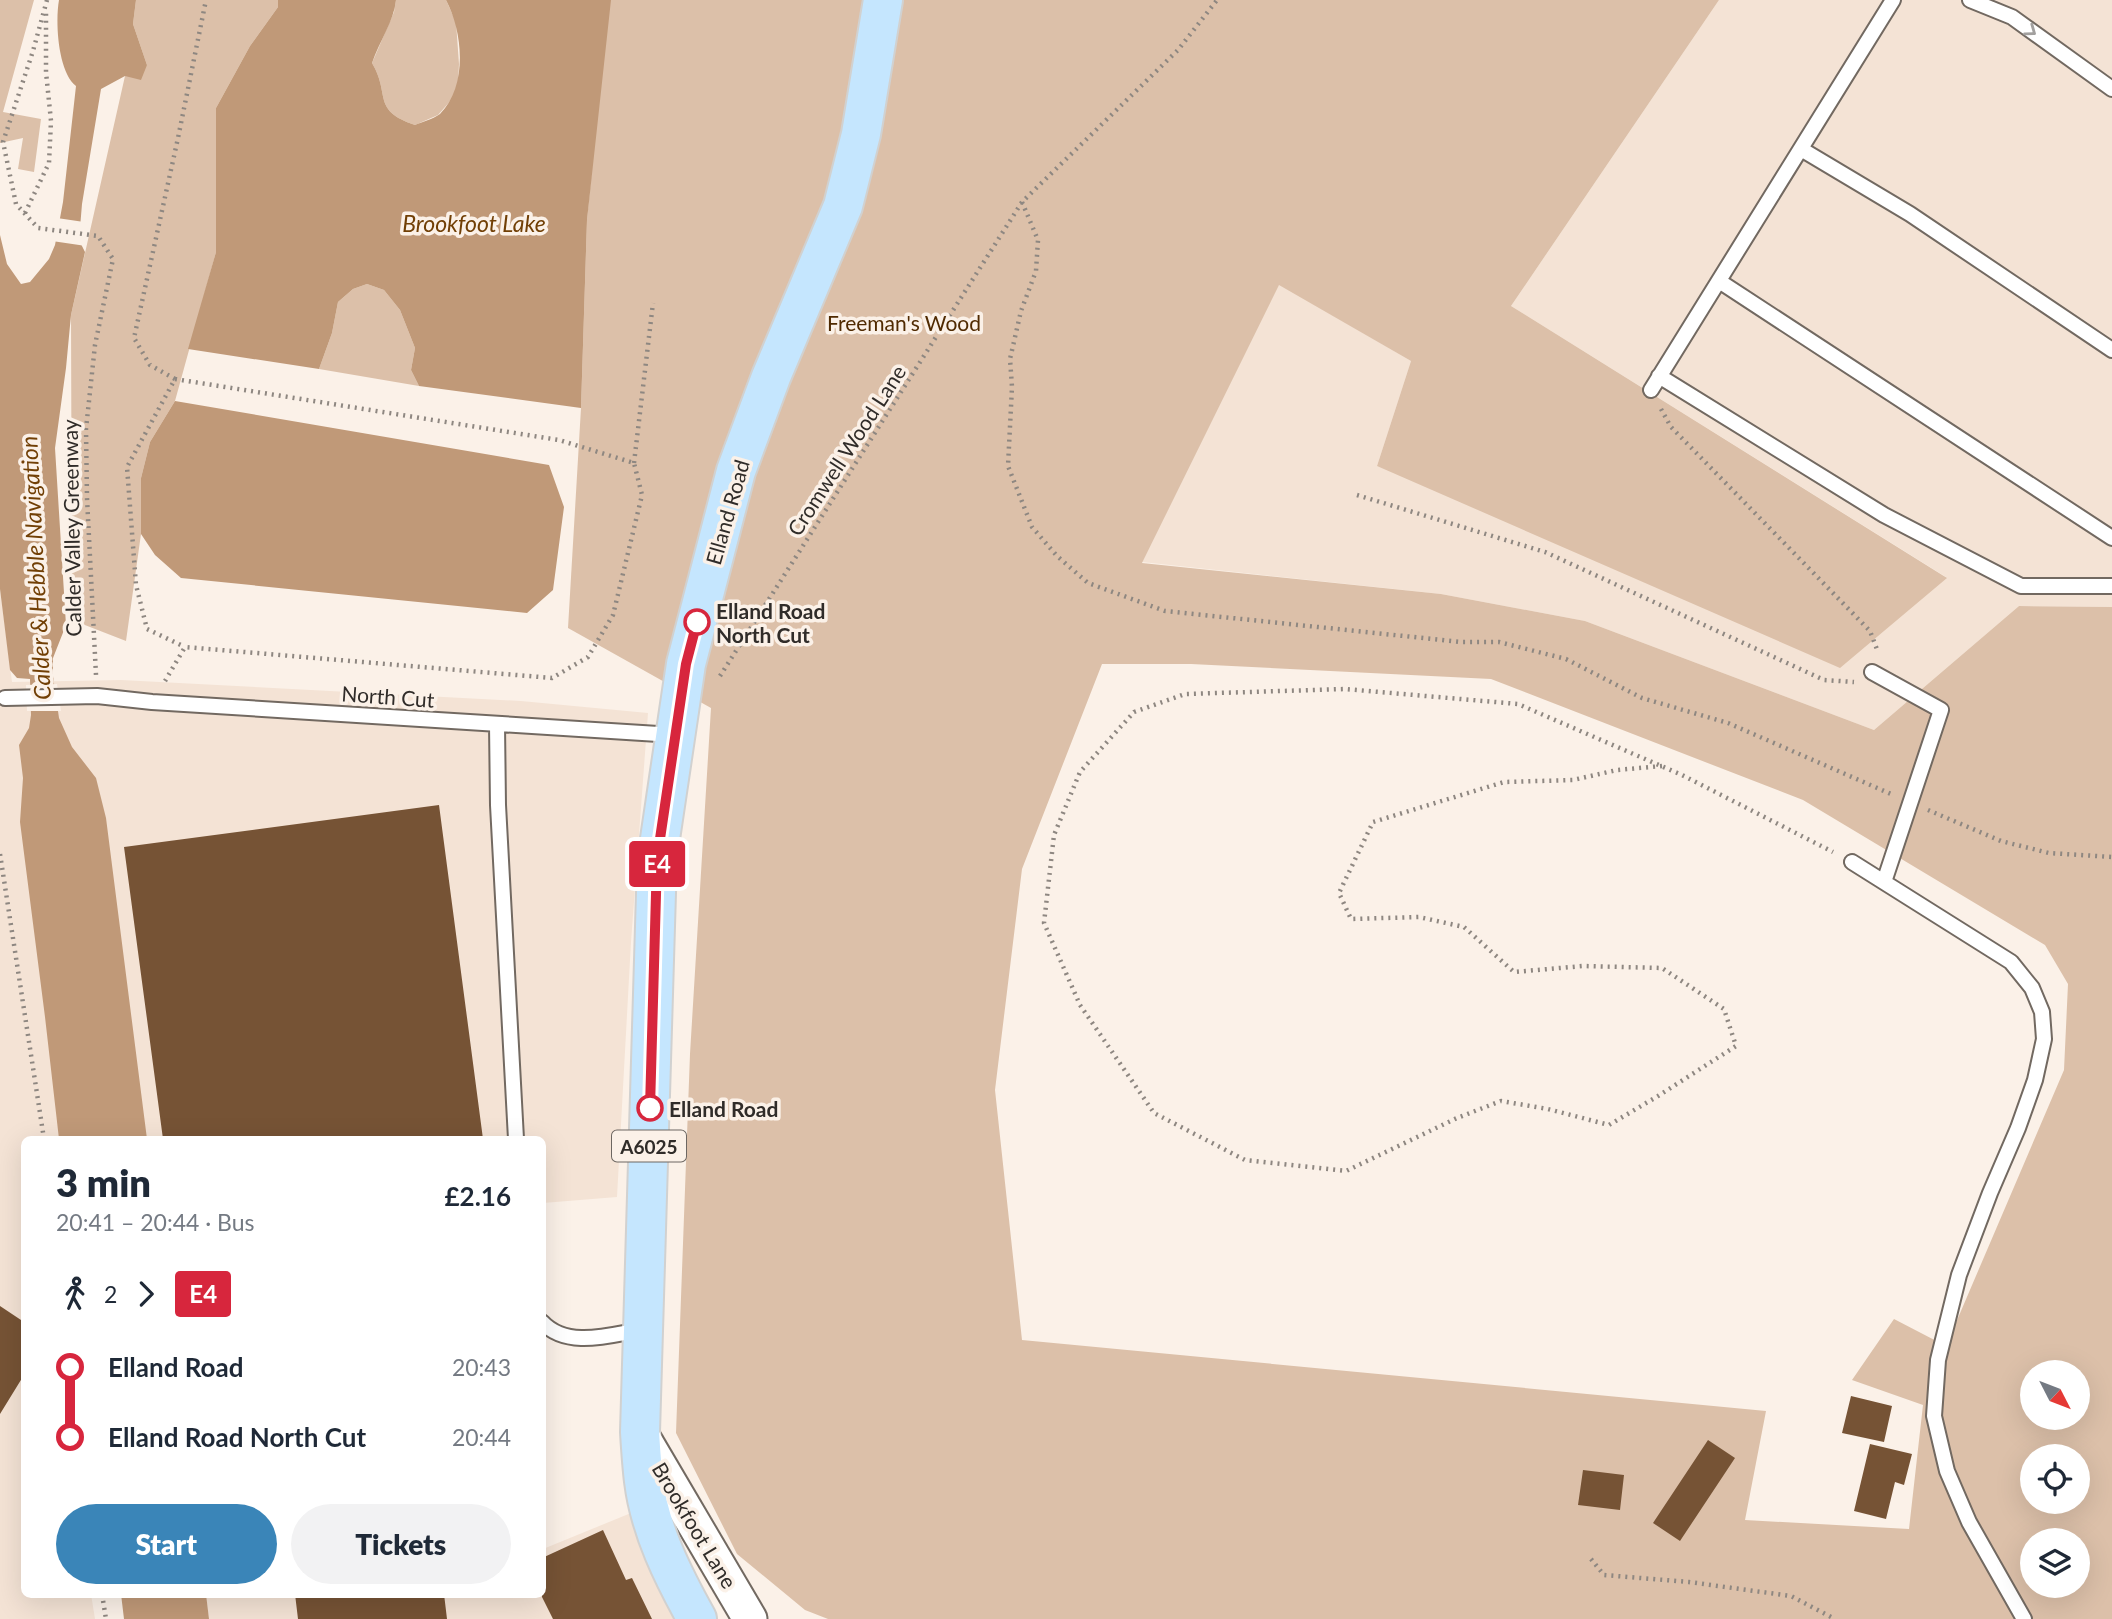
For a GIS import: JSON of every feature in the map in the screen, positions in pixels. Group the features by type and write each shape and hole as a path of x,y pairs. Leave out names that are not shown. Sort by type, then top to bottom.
{"main road":[{"name":"Elland Road","path":"697,1619 657,1533 644,1484 640,1432 657,859 686,664 736,471 771,377 843,206 861,134 883,0"}],"street":[{"name":"Brookfoot Lane","path":"640,1432 750,1619"}],"lane":[{"path":"1651,390 1893,0"},
{"path":"1970,0 2012,17 2112,89"},
{"path":"1801,149 1910,214 2112,350"},
{"path":"1719,281 2112,538"},
{"path":"1659,376 1884,515 2021,586 2112,586"},
{"path":"1872,672 1941,710 1884,882"},
{"name":"North Cut","path":"97,696 152,702 676,735"},
{"path":"2,698 97,696"},
{"path":"498,724 498,805 516,1136"},
{"path":"1852,862 2011,962 2032,988 2042,1012 2044,1039 2035,1080 1959,1275 1938,1360 1934,1416 1947,1471 1969,1522 2024,1619"},
{"path":"546,1327 561,1335 580,1339 643,1329"}],"path":[{"path":"206,0 134,338 150,365 174,379 559,440 634,463"},
{"name":"Cromwell Wood Lane","path":"713,687 1022,202 1178,50 1217,0"},
{"path":"47,1 46,72 51,121 49,163 25,213 16,204 3,142 47,1"},
{"path":"0,128 7,131"},
{"path":"1022,202 1038,240 1036,271 1021,311 1010,359 1012,398 1008,466 1032,527 1057,556 1088,583 1166,611 1461,642 1499,642 1566,660 1642,698 1728,723 2001,841 2049,853 2112,857"},
{"name":"Calder Valley Greenway","path":"25,213 38,228 98,236 113,259 95,345 86,429 97,696"},
{"path":"174,379 127,467 136,585 147,629 185,647 552,678 588,657 613,615 642,495 634,463 653,303"},
{"path":"1357,495 1545,552 1824,680 1860,683 1872,672 1878,654 1870,631 1671,428 1651,390"},
{"path":"152,702 185,647"},
{"path":"1662,766 1617,770 1573,780 1504,782 1373,822 1339,893 1351,919 1419,917 1464,927 1514,972 1583,966 1662,968 1724,1009 1736,1046 1609,1125 1548,1109 1501,1101 1457,1118 1346,1171 1245,1160 1154,1113 1080,1005 1044,923 1054,835 1080,772 1134,712 1185,694 1345,689 1518,704 1662,766 1852,862"},
{"path":"0,854 44,1136"},
{"path":"1591,1559 1604,1575 1689,1582 1791,1596 1835,1619"},
{"path":"103,1598 106,1619"}],"shaded area":[{"path":"1719,0 2112,0 2112,607 2019,606 1874,730 1585,621 1441,594 1142,562 1279,284 1411,361 1377,466 1946,577 1511,306"},
{"path":"0,589 12,682 121,680 521,701 648,713 631,942 617,1197 546,1203 546,1136 21,1136 21,1598 92,1598 95,1619 0,1619"},
{"path":"631,1513 674,1619 209,1619 206,1598 546,1598 546,1548"}],"green space":[{"path":"0,0 34,0 3,112 41,119 34,172 18,169 23,138 0,143"},
{"path":"136,0 278,0 278,7 250,46 216,108 216,252 175,401 150,442 141,478 141,534 126,641 72,620 71,315 125,76 147,65 133,24"},
{"path":"396,0 446,0 456,22 459,64 458,83 452,99 438,115 415,125 401,119 387,107 372,63 394,12"},
{"name":"Freeman's Wood","path":"608,0 1719,0 1511,306 1947,578 1840,668 1377,466 1411,361 1279,285 1142,563 1441,594 1585,621 1874,730 2019,606 2112,607 2112,1619 828,1619 805,1610 737,1554 676,1433 690,1054 711,708 568,628 581,408 587,220","holes":["1102,664 1191,664 1491,679 1803,800 2045,945 2068,984 2064,1070 1946,1346 1894,1319 1852,1380 1923,1405 1909,1529 1745,1520 1766,1411 1022,1340 995,1090 1022,869"]},
{"path":"367,284 384,290 400,310 415,348 411,370 419,386 319,369 332,333 338,302 353,289"}],"water":[{"name":"Calder & Hebble Navigation","path":"59,0 136,0 133,24 147,65 141,80 125,76 101,89 82,204 79,240 85,252 71,315 55,448 66,625 53,658 59,718 72,747 96,778 106,818 147,1136 59,1136 20,822 23,778 19,745 29,728 30,679 17,678 10,670 0,589 0,235 7,264 21,284 30,282 49,259 55,245 63,202 76,86 65,70 57,21"},
{"name":"Brookfoot Lake","path":"278,0 396,0 372,63 387,107 401,119 415,125 440,114 449,102 459,74 459,43 446,0 611,0 587,220 581,408 419,386 411,370 415,348 400,310 384,290 367,284 353,289 338,302 332,333 319,369 188,349 216,252 216,108 250,46 278,7"},
{"path":"175,401 549,465 564,507 553,590 527,613 181,578 155,555 141,534 141,478 150,442"},
{"path":"121,1598 206,1598 209,1619 124,1619"}],"pier":[{"path":"57,218 84,222 83,239 86,246 52,241"},
{"path":"57,684 61,711 27,711 26,685"}],"building":[{"path":"439,805 483,1136 163,1136 124,847"},
{"path":"0,1306 21,1320 21,1380 0,1414"},
{"path":"1851,1396 1892,1406 1884,1442 1842,1433"},
{"path":"1708,1440 1735,1458 1680,1541 1653,1523"},
{"path":"1870,1444 1912,1454 1904,1485 1895,1482 1886,1519 1854,1511"},
{"path":"1583,1470 1624,1475 1620,1510 1578,1505"},
{"path":"603,1530 626,1580 632,1578 652,1619 553,1619 542,1598 546,1598 546,1556"},
{"path":"295,1598 444,1598 447,1619 298,1619"}],"bus line":[{"name":"E4","path":"650,1108 657,859 686,664 697,622"}],"place":[{"name":"Elland Road North Cut","path":"697,622"},
{"name":"Elland Road","path":"650,1108"}]}
